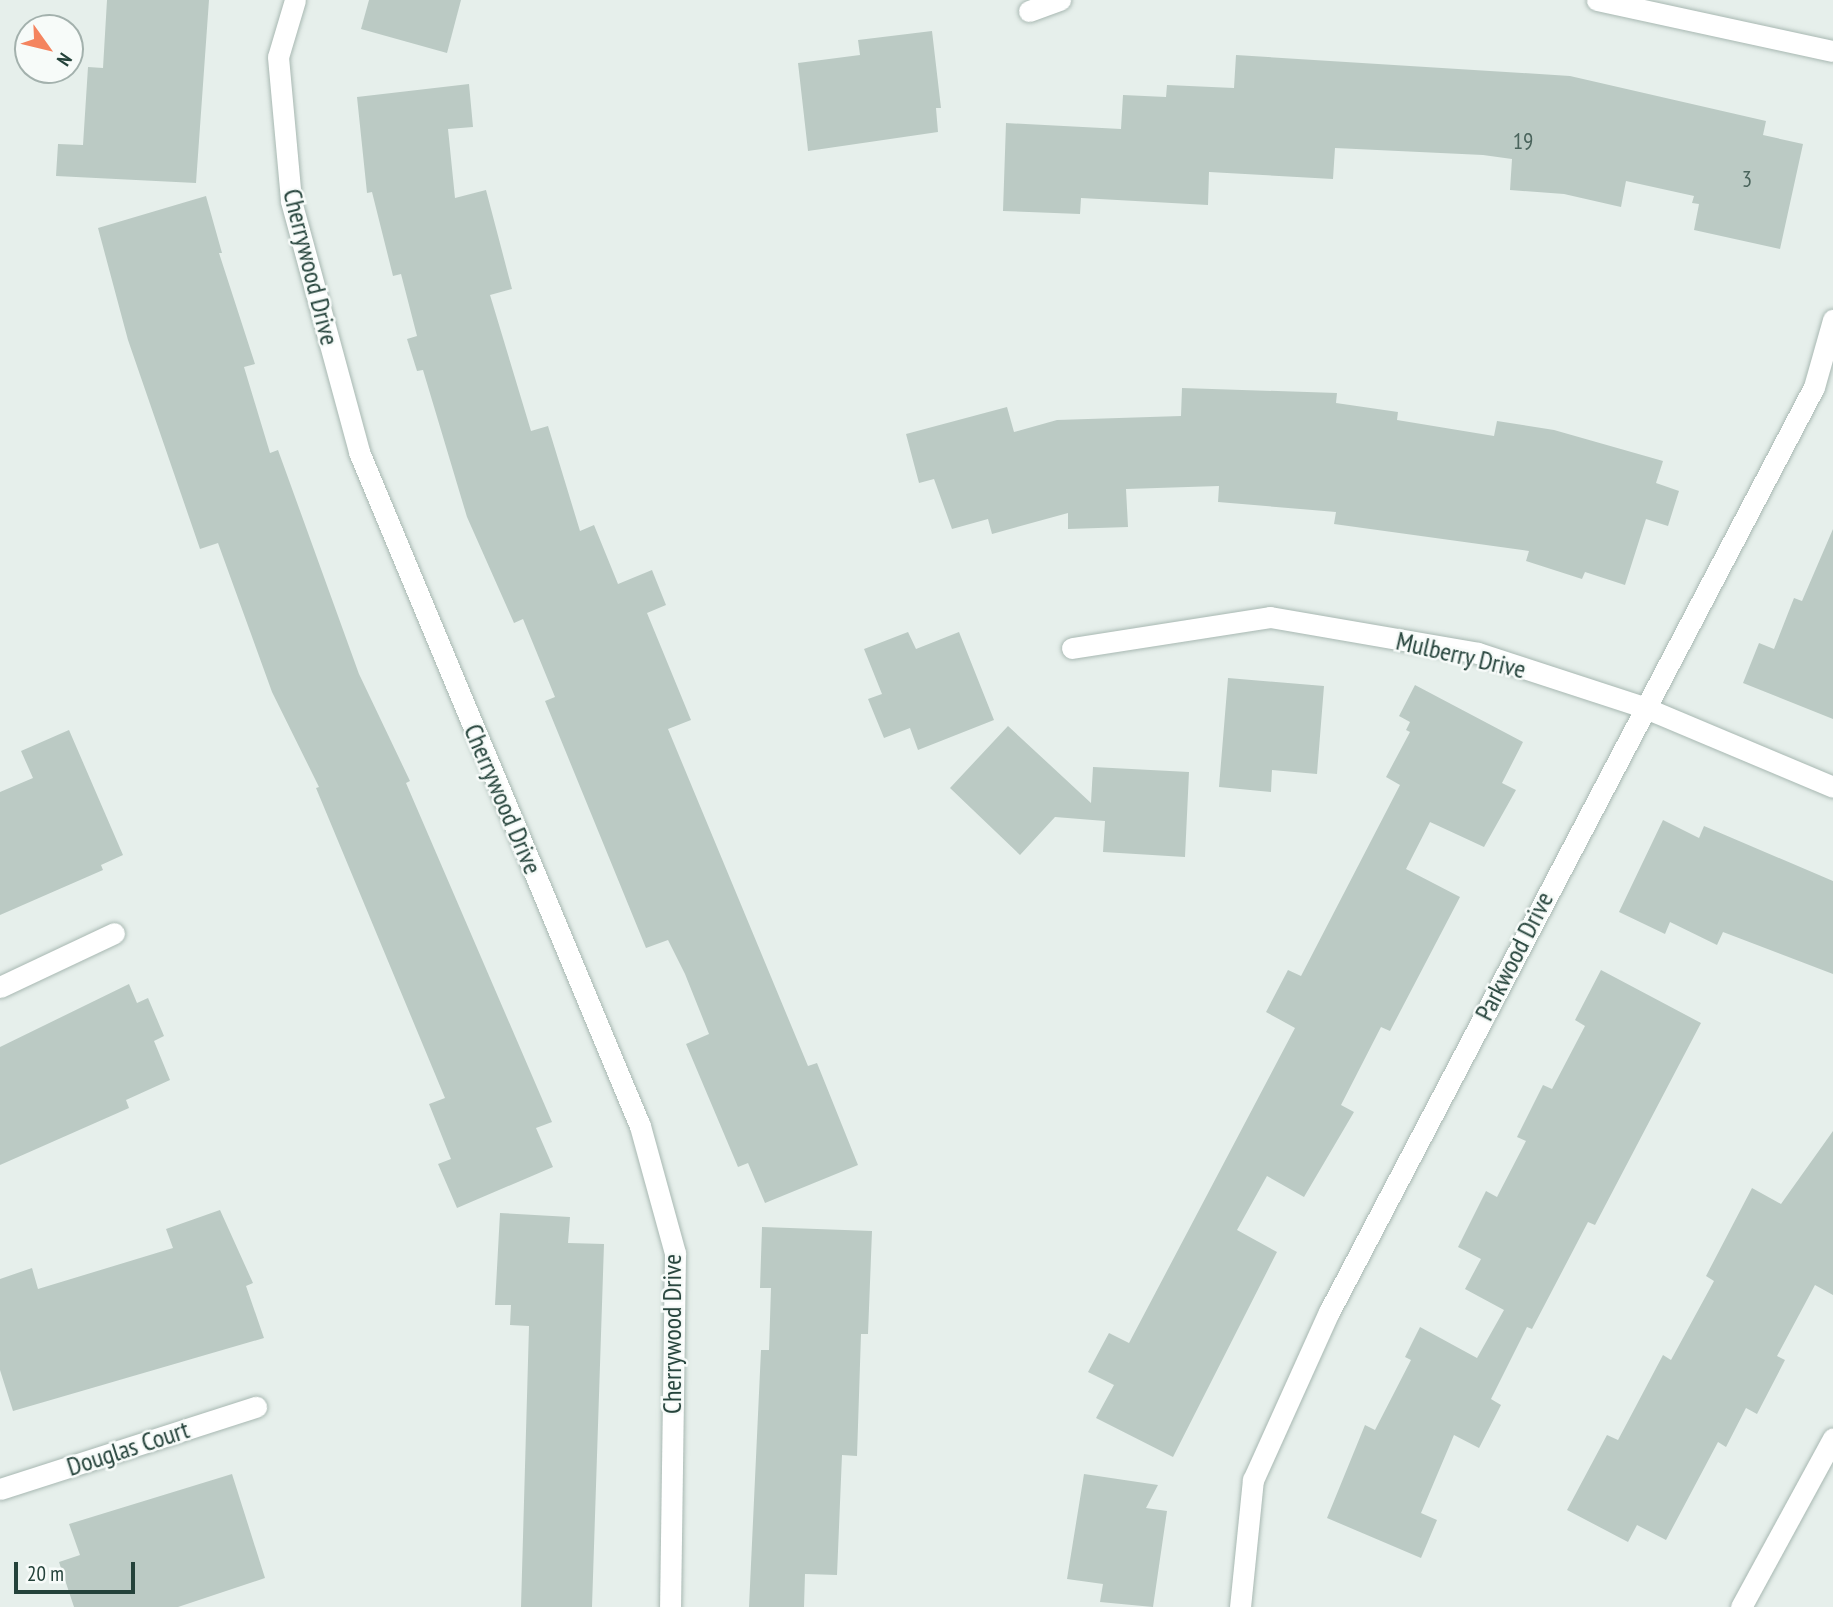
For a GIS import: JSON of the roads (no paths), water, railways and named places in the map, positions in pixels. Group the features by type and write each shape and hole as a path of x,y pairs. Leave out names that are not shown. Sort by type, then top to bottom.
{"street":[{"name":"Cherrywood Drive","path":"295,0 278,57 291,201 359,452 639,1126 675,1253 670,1607"},
{"path":"1028,11 1060,0"},
{"path":"1597,0 1833,51"},
{"name":"Parkwood Drive","path":"1240,1607 1253,1480 1329,1312 1643,708 1814,387 1833,320"},
{"name":"Mulberry Drive","path":"1072,648 1270,617 1478,653 1643,708 1833,787"},
{"path":"0,987 114,933"},
{"name":"Douglas Court","path":"0,1489 256,1407"},
{"path":"1741,1607 1833,1438"}]}
